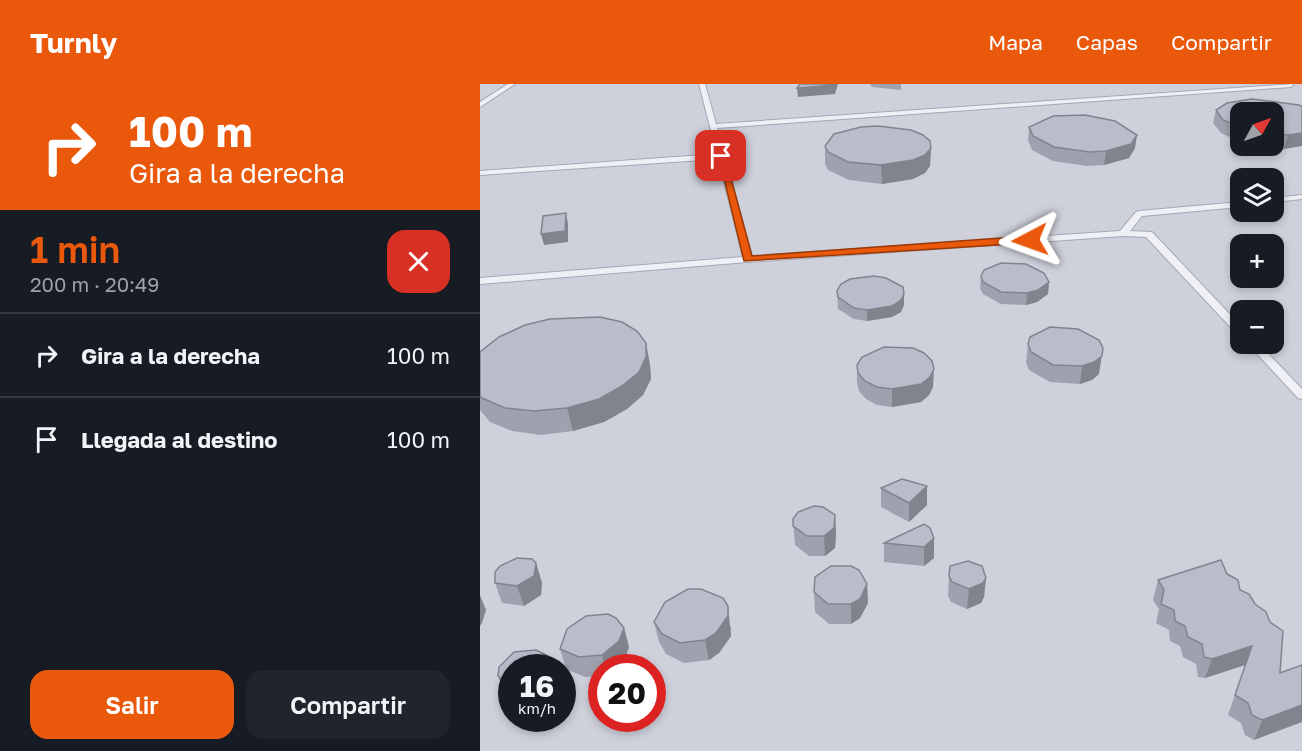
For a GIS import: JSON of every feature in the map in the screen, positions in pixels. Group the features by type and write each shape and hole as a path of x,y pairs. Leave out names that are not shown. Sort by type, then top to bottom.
{"lane":[{"path":"480,105 512,84"},
{"path":"702,84 748,259"},
{"path":"1280,84 1302,86"},
{"path":"713,126 1291,85"},
{"path":"480,173 721,156"},
{"path":"1284,199 1302,197"},
{"path":"1124,233 1139,214 1230,205"},
{"path":"480,281 748,259 1124,233 1149,234 1230,320"},
{"path":"1262,354 1302,396"}],"shaded area":[{"path":"480,84 1302,84 1302,751 480,751"}],"building":[{"path":"800,84 835,84 835,85 797,88"},
{"path":"1252,99 1276,102 1233,102"},
{"path":"1230,103 1230,123 1223,120 1216,110"},
{"path":"1284,103 1302,107 1302,133 1284,134"},
{"path":"1085,115 1115,121 1137,135 1131,144 1106,151 1089,152 1054,147 1033,136 1029,127 1053,116"},
{"path":"878,126 911,130 930,141 931,148 925,155 913,160 881,165 848,162 828,152 825,146 834,134 861,127"},
{"path":"566,213 565,231 541,234 543,216"},
{"path":"1001,263 1026,264 1044,273 1049,282 1038,290 1027,293 1001,292 983,282 981,276 984,270"},
{"path":"874,276 886,278 903,287 904,294 901,300 892,306 867,310 854,308 838,297 837,291 841,284 850,279"},
{"path":"600,317 622,322 637,331 646,343 646,357 639,372 622,386 599,399 567,408 534,411 505,408 480,396 480,352 499,337 525,325 550,319"},
{"path":"1050,327 1078,329 1099,340 1103,348 1102,356 1082,366 1053,365 1031,352 1028,344 1030,337"},
{"path":"884,347 913,348 924,353 932,361 934,369 930,377 921,384 892,389 877,387 865,381 858,373 857,365 862,357"},
{"path":"902,479 927,486 909,503 881,488"},
{"path":"814,506 823,507 835,515 834,528 824,536 807,536 793,526 793,519 798,512"},
{"path":"924,524 930,528 934,538 924,547 884,543"},
{"path":"517,558 532,559 536,563 534,576 517,586 495,583 495,572 500,566"},
{"path":"1221,560 1227,574 1238,580 1240,590 1249,594 1255,604 1266,612 1270,622 1283,631 1280,673 1302,665 1302,705 1262,720 1252,715 1248,703 1235,695 1252,646 1212,659 1204,657 1202,644 1188,637 1185,626 1175,621 1174,610 1161,604 1164,590 1158,580"},
{"path":"968,561 982,566 986,578 983,583 969,589 952,582 949,576 950,566"},
{"path":"831,566 851,566 859,570 867,584 860,599 851,604 828,604 814,592 815,577"},
{"path":"688,589 701,589 723,598 728,606 728,616 716,633 705,640 680,643 662,634 654,622 665,602"},
{"path":"608,614 616,618 624,628 619,641 603,654 588,654 588,656 579,657 560,649 567,629 586,616"},
{"path":"536,650 544,654 512,654"}],"route":[{"path":"721,156 748,259 1030,240"}]}
